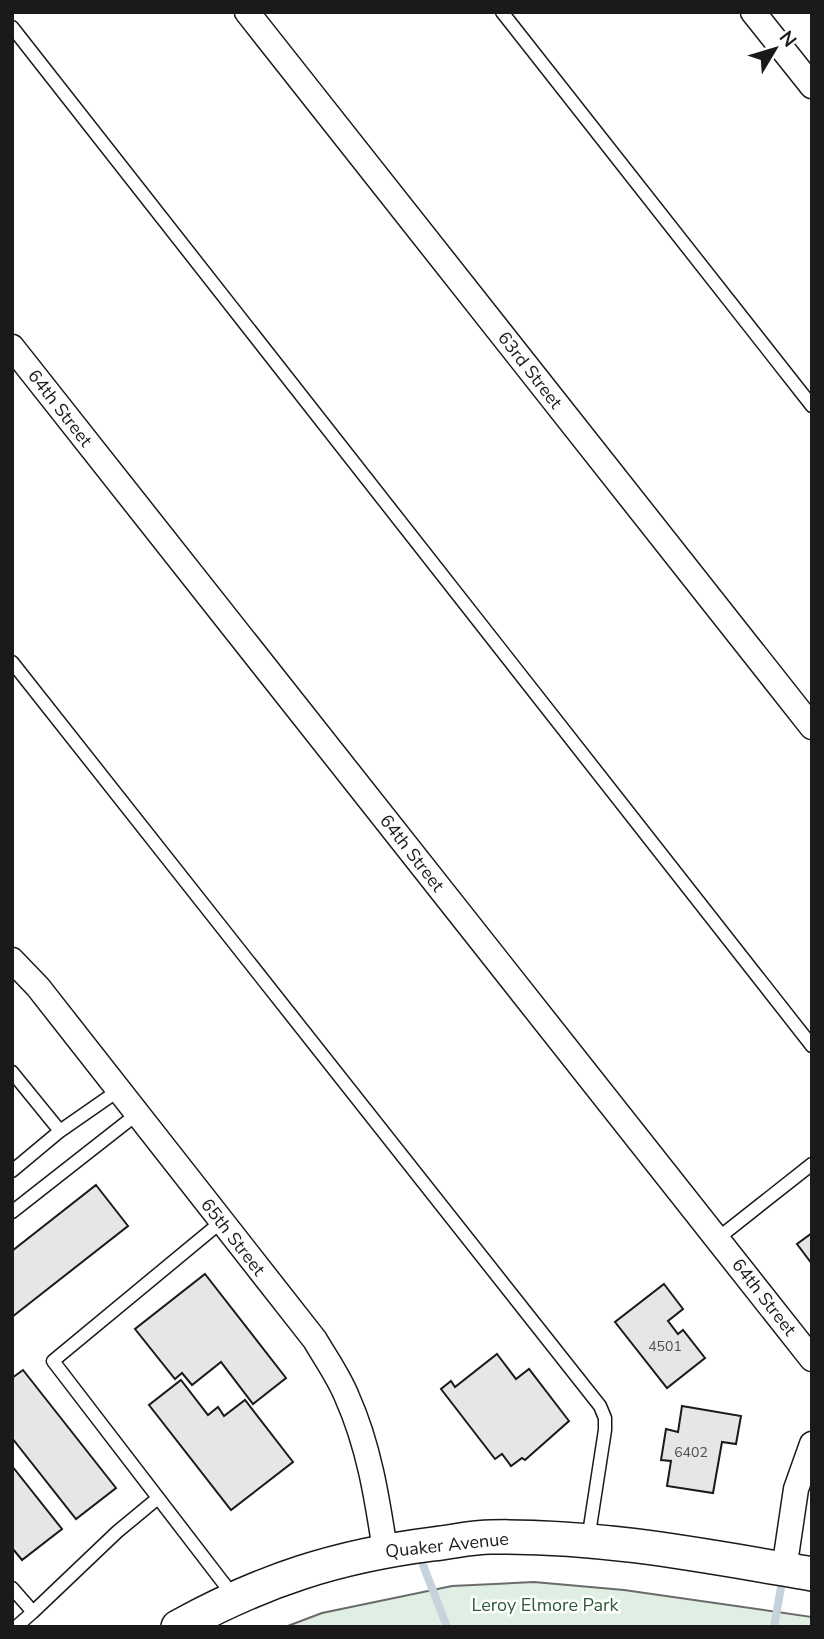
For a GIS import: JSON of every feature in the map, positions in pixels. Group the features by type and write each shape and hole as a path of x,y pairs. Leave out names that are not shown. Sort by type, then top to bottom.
{"main road":[{"name":"Quaker Avenue","path":"178,1627 235,1598 317,1566 385,1550 489,1537 588,1540 798,1572"}],"street":[{"name":"63rd Street","path":"247,12 812,727"},
{"path":"753,12 812,86"},
{"name":"64th Street","path":"12,347 812,1359"},
{"name":"65th Street","path":"12,960 38,987 315,1340 347,1396 364,1440 385,1550"},
{"path":"798,1572 796,1489 812,1444"}],"lane":[{"path":"502,12 812,406"},
{"path":"12,27 812,1046"},
{"path":"12,663 600,1406 605,1418 605,1430 588,1540"},
{"path":"12,1072 60,1131"},
{"path":"12,1171 60,1131 119,1090"},
{"path":"12,1212 137,1114"},
{"path":"717,1239 812,1164"},
{"path":"221,1222 53,1361 235,1598"},
{"path":"16,1627 117,1532 158,1498"},
{"path":"12,1588 33,1612"}],"green space":[{"name":"Leroy Elmore Park","path":"534,1582 624,1590 812,1617 812,1627 285,1627 322,1613 452,1586"}],"building":[{"path":"96,1185 128,1226 12,1317 12,1251"},
{"path":"812,1233 812,1264 797,1244"},
{"path":"205,1274 286,1378 253,1404 221,1362 192,1385 182,1373 175,1379 135,1329"},
{"path":"664,1284 683,1309 668,1321 678,1334 683,1330 705,1358 667,1388 615,1322"},
{"path":"497,1354 516,1379 529,1369 569,1421 525,1460 522,1458 511,1466 502,1454 495,1459 441,1389 451,1381 455,1387"},
{"path":"23,1370 116,1488 76,1519 12,1438 12,1378"},
{"path":"181,1380 208,1415 218,1407 224,1416 245,1400 293,1462 231,1510 149,1405"},
{"path":"682,1406 741,1416 736,1444 722,1442 713,1493 667,1486 671,1461 661,1460 666,1429 678,1432"},
{"path":"12,1466 62,1529 22,1560 12,1548"}],"waterway":[{"path":"418,1552 447,1627"},
{"path":"774,1627 783,1576"}]}
